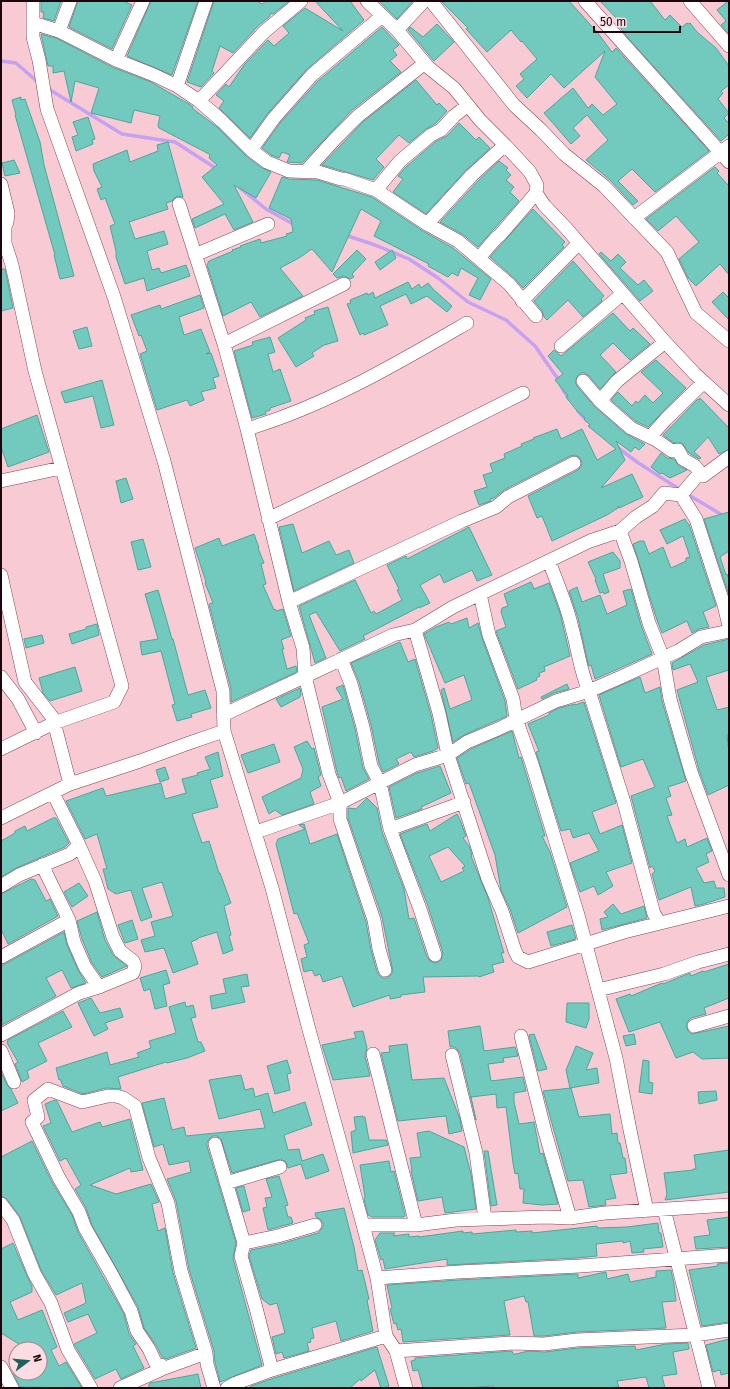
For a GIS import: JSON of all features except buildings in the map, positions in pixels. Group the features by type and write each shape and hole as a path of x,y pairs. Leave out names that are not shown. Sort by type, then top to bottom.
{"street":[{"path":"33,1 33,37 39,60 47,108 114,297 164,461 223,691 224,731 272,888 308,1026 363,1225 377,1278 386,1336 396,1351 406,1388"},
{"path":"59,31 70,1"},
{"path":"116,60 143,1"},
{"path":"177,86 206,1"},
{"path":"199,101 264,32 301,1"},
{"path":"367,1 397,30 425,63 454,88 480,120 506,145 534,178 537,185 536,193 479,258"},
{"path":"397,30 424,1"},
{"path":"431,1 514,105 564,154 604,186 667,252 696,313 729,341"},
{"path":"585,1 726,154 634,218"},
{"path":"690,1 729,46"},
{"path":"251,150 274,118 312,75 382,16"},
{"path":"33,23 59,31 116,60 177,86 199,101 222,121 251,150 267,162 289,171 318,172 376,190 427,224 458,241 509,284 536,316"},
{"path":"306,172 358,116 425,63"},
{"path":"376,190 400,161 431,135 441,130 454,116 468,105"},
{"path":"427,224 472,175 506,145"},
{"path":"1,184 8,214 3,242 12,265 35,371 122,686 114,702 54,723 1,749"},
{"path":"536,193 544,205 665,342 729,405"},
{"path":"179,204 224,344 247,429 289,602 303,648 305,676 329,774 340,803 340,819 374,920 379,949 385,970"},
{"path":"195,255 268,224"},
{"path":"522,301 579,243"},
{"path":"224,344 344,284"},
{"path":"561,346 622,294"},
{"path":"247,429 268,423 353,386 467,323"},
{"path":"600,401 617,381 665,342"},
{"path":"583,381 600,401 631,428 672,451 678,450 683,459 695,466 703,476"},
{"path":"650,438 666,419 704,382"},
{"path":"268,519 523,392"},
{"path":"681,495 697,476 703,476 729,457"},
{"path":"289,602 462,521 496,507 508,497 574,463"},
{"path":"1,481 61,468"},
{"path":"223,715 393,635 415,630 453,607 590,541 620,531 636,517 653,506 664,493 681,495"},
{"path":"681,495 696,519 724,605 729,626"},
{"path":"620,531 649,623 662,658 670,699 691,772 729,874"},
{"path":"549,561 565,602 584,681 589,691 623,799 654,914 660,923"},
{"path":"1,576 5,611 25,682 48,710 52,718 70,784"},
{"path":"480,594 489,635 513,699 516,719 532,764 586,945 616,1058 646,1210"},
{"path":"415,630 439,713 448,754 488,879 502,911 518,957 528,962 616,935 729,906"},
{"path":"256,832 340,803 415,765 448,754 467,742 556,701 589,691 662,658 701,637 729,631"},
{"path":"341,659 352,684 370,766 380,783 390,829 420,909 435,955"},
{"path":"1,677 18,699 36,733"},
{"path":"1,818 70,784 224,731"},
{"path":"1,1035 79,993 99,987 133,973 135,966 133,961 120,950 113,936 95,881 79,844 53,793"},
{"path":"390,829 464,802"},
{"path":"1,886 18,875 70,854 79,844"},
{"path":"42,865 69,920 74,942 85,967 99,987"},
{"path":"1,957 69,920"},
{"path":"598,990 664,974 698,962 729,954"},
{"path":"694,1026 729,1016"},
{"path":"521,1036 545,1132 570,1218"},
{"path":"1,1051 14,1082"},
{"path":"373,1054 416,1225"},
{"path":"452,1055 476,1153 485,1219"},
{"path":"162,1369 161,1365 156,1364 137,1331 131,1312 85,1228 79,1212 59,1178 32,1122 38,1116 34,1100 48,1089 82,1102 108,1096 116,1096 123,1098 135,1106 149,1158 168,1203 181,1271 206,1353 207,1364 214,1388"},
{"path":"214,1144 244,1243 241,1256 272,1370"},
{"path":"226,1183 280,1167"},
{"path":"1,1204 13,1220 34,1273 51,1303 68,1350 91,1388"},
{"path":"363,1225 416,1225 456,1220 485,1219 546,1217 570,1218 605,1213 729,1205"},
{"path":"664,1209 709,1388"},
{"path":"244,1243 278,1236 315,1225"},
{"path":"377,1278 458,1272 580,1266 729,1255"},
{"path":"396,1351 512,1343 544,1344 577,1340 695,1335 729,1330"},
{"path":"227,1388 236,1383 272,1370 386,1336"},
{"path":"120,1388 162,1369 206,1353"},
{"path":"1,1367 8,1387"}],"waterway":[{"path":"1,61 16,63 40,84"},
{"path":"47,88 122,134 175,142 217,169"},
{"path":"240,188 266,209 295,225"},
{"path":"345,235 409,259 438,278 468,302 506,320 535,346 558,379 569,399"},
{"path":"578,411 587,421"},
{"path":"617,447 637,462 682,491"},
{"path":"687,494 729,519"}]}
